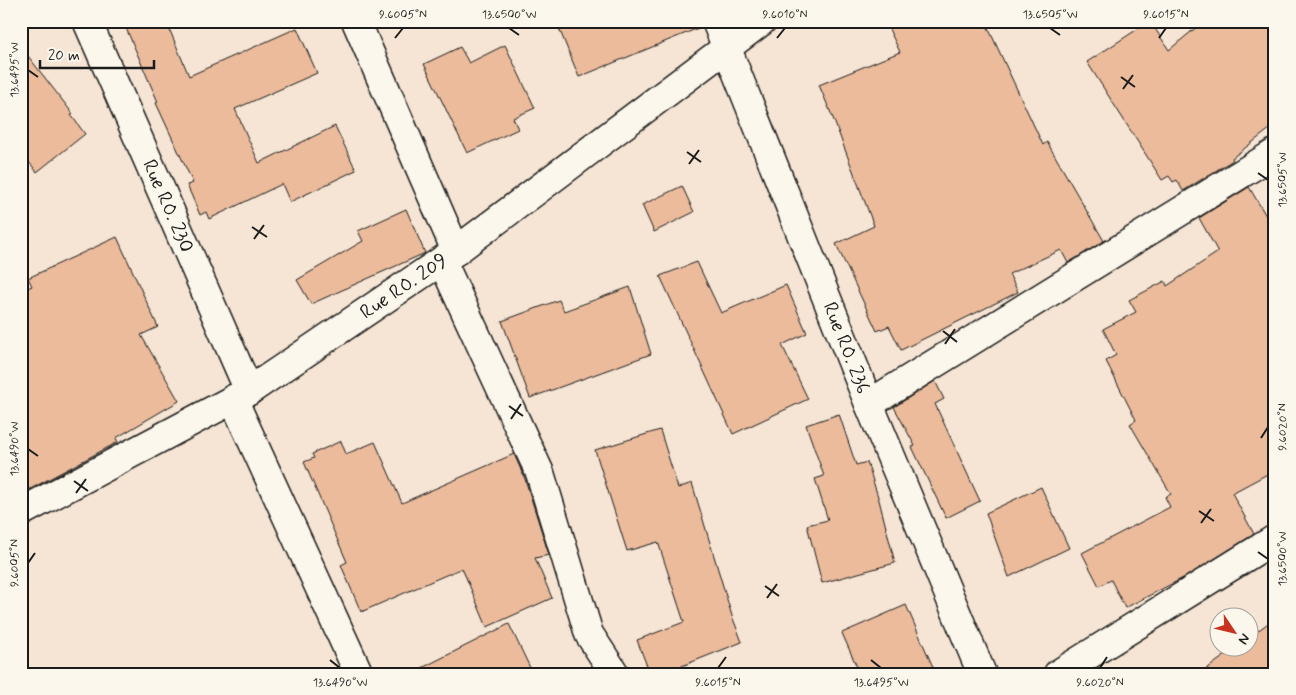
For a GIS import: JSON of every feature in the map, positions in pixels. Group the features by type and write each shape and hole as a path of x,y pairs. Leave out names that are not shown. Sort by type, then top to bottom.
{"street":[{"name":"Rue RO. 230","path":"87,21 241,395 359,674"},
{"path":"356,21 449,256 540,473 589,634 615,674"},
{"name":"Rue RO. 236","path":"716,21 869,404 982,674"},
{"name":"Rue RO. 209","path":"21,512 241,395 449,256 762,21"},
{"path":"869,404 1275,153"},
{"path":"1058,674 1275,539"}],"building":[{"path":"123,21 166,21 189,76 297,28 317,73 235,109 259,163 335,126 356,170 290,202 282,184 209,219 206,212 200,215 187,185 193,183 156,103 158,102"},
{"path":"556,21 701,21 701,27 579,77"},
{"path":"885,21 985,21 1043,145 1047,142 1104,241 1068,263 1061,250 1009,274 1018,292 901,350 889,326 877,331 836,244 874,226 819,85 900,52"},
{"path":"1150,21 1169,50 1204,21 1266,21 1275,33 1275,125 1232,158 1233,160 1183,191 1177,180 1173,182 1169,176 1162,180 1087,62"},
{"path":"505,45 535,108 513,118 518,129 467,153 424,64 460,47 469,63"},
{"path":"21,47 73,114 71,115 85,134 37,172 21,152"},
{"path":"682,186 694,212 654,232 642,205"},
{"path":"1249,187 1275,231 1275,470 1232,493 1254,534 1187,576 1125,608 1111,580 1099,586 1082,553 1170,507 1165,497 1171,494 1130,424 1136,420 1106,361 1116,355 1103,329 1136,312 1129,300 1165,281 1167,286 1218,252 1199,218"},
{"path":"406,209 425,253 311,304 297,280 363,241 358,231"},
{"path":"117,237 158,327 141,335 179,401 116,438 118,442 21,494 21,291 32,286 28,278"},
{"path":"697,262 721,313 786,285 807,333 782,345 808,399 733,434 660,276"},
{"path":"630,287 651,354 530,398 502,321 559,300 564,311"},
{"path":"935,381 944,399 935,404 980,501 946,518 912,447 915,446 894,407"},
{"path":"839,414 856,465 867,462 895,563 822,583 807,525 828,520 815,479 824,476 806,425"},
{"path":"660,430 678,488 692,483 732,616 742,642 662,674 650,674 637,640 684,622 658,542 627,551 595,450"},
{"path":"341,441 346,454 375,442 402,503 514,454 525,479 549,555 535,558 552,598 487,627 462,568 361,612 341,565 347,562 304,462 314,458 312,454"},
{"path":"1041,487 1069,548 1009,577 986,513"},
{"path":"906,605 936,674 860,674 842,633"},
{"path":"1275,618 1275,674 1200,674 1222,658 1258,658 1258,631"},
{"path":"509,624 533,674 410,674"}]}
